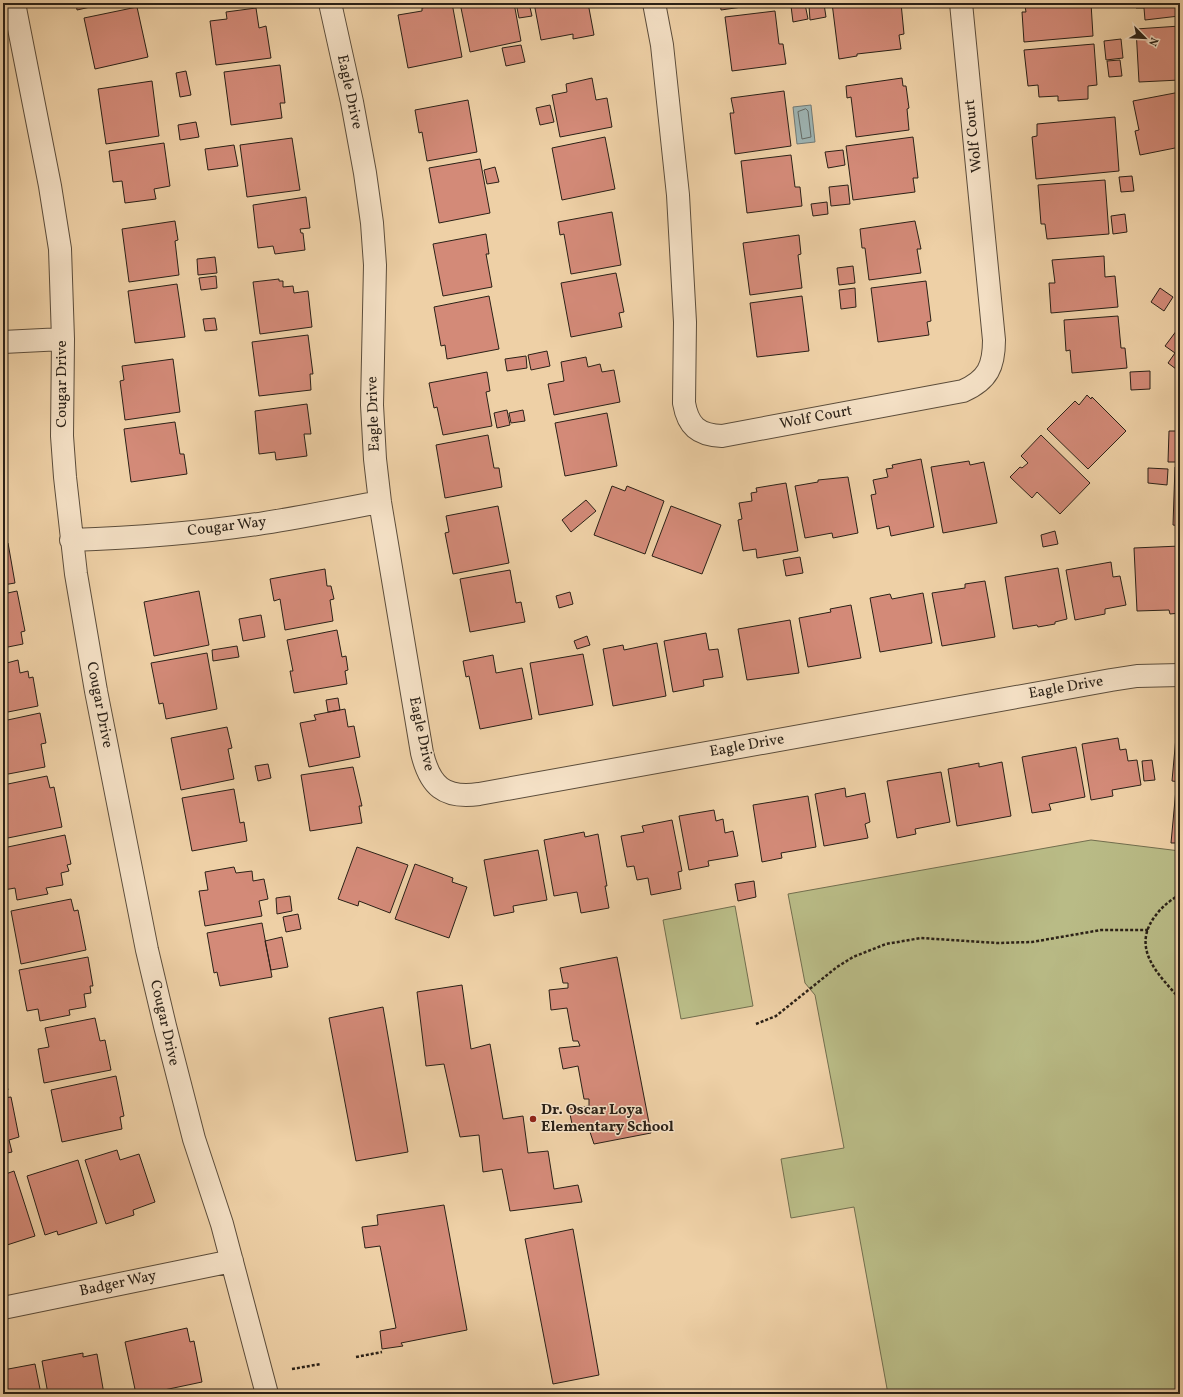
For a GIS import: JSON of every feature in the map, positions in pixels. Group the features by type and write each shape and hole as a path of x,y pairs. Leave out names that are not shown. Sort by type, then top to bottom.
{"street":[{"name":"Cougar Drive","path":"14,3 11,28 57,226 61,265 63,339 62,436 71,540 96,691 149,957 168,1041 194,1139 232,1261 267,1394"},
{"name":"Eagle Drive","path":"330,3 352,102 365,173 372,223 375,265 372,405 380,502 426,768 429,775 439,786 454,795 462,796 479,794 1111,680 1137,676 1180,675"},
{"name":"Wolf Court","path":"654,3 662,45 678,195 685,322 684,403 686,415 700,432 722,436 963,391 973,386 988,373 994,355 994,340 961,3"},
{"path":"3,342 63,339"},
{"name":"Cougar Way","path":"71,540 120,539 221,529 264,523 380,502"},
{"name":"Badger Way","path":"3,1308 232,1261"}],"path":[{"path":"1180,895 1163,906 1148,930 1145,945 1150,962 1180,999"},
{"path":"756,1024 776,1016 837,967 853,957 886,944 921,938 997,943 1032,942 1101,930 1148,930"},
{"path":"356,1357 382,1352"},
{"path":"292,1369 321,1364"}],"green space":[{"path":"1091,840 1180,851 1180,1394 888,1394 854,1207 791,1218 781,1159 844,1148 815,995 805,983 788,894"},
{"path":"735,906 753,1006 681,1019 663,920"}],"water":[{"path":"811,105 815,142 797,144 793,107"}],"building":[{"path":"76,3 108,3 77,10"},
{"path":"452,3 462,57 408,68 398,15 422,11 422,8"},
{"path":"460,3 514,3 521,41 470,52"},
{"path":"516,3 529,3 532,16 519,18"},
{"path":"534,3 588,3 594,35 573,39 573,34 541,40"},
{"path":"720,3 770,3 721,10"},
{"path":"832,3 901,3 904,34 899,35 901,49 857,54 857,56 839,59"},
{"path":"1032,3 1091,3 1093,36 1024,42 1022,12 1026,12 1025,6 1032,5"},
{"path":"1136,3 1180,3 1179,16 1145,20 1144,8 1136,8"},
{"path":"805,4 808,19 793,22 791,6"},
{"path":"824,4 826,17 810,20 809,6"},
{"path":"137,7 148,57 95,69 84,18"},
{"path":"256,8 259,28 266,26 271,58 216,65 210,21 227,19 226,12"},
{"path":"775,11 779,44 783,44 786,64 732,71 725,17"},
{"path":"1180,26 1180,80 1139,82 1136,29"},
{"path":"1121,39 1123,58 1106,60 1104,41"},
{"path":"1094,44 1097,85 1088,86 1088,99 1058,101 1058,96 1039,97 1038,85 1028,86 1024,50"},
{"path":"521,45 525,62 506,66 502,48"},
{"path":"1120,60 1122,76 1109,77 1107,61"},
{"path":"280,65 285,103 280,103 282,118 231,125 224,72"},
{"path":"186,71 191,95 180,97 176,73"},
{"path":"592,78 596,100 607,98 612,127 560,137 552,95 567,92 566,84"},
{"path":"902,78 903,86 906,86 909,108 907,109 909,130 856,137 851,97 847,98 846,86"},
{"path":"152,81 159,136 106,144 98,89"},
{"path":"784,91 791,146 735,154 730,113 734,113 731,98"},
{"path":"1180,92 1180,147 1140,155 1135,131 1139,130 1133,101"},
{"path":"468,100 477,152 427,161 422,132 419,133 415,110"},
{"path":"550,105 554,122 540,125 536,108"},
{"path":"1115,117 1119,171 1036,179 1032,137 1037,136 1037,124"},
{"path":"196,122 199,137 180,140 178,125"},
{"path":"605,137 615,189 562,200 552,148"},
{"path":"913,137 918,178 913,178 915,192 853,200 846,146"},
{"path":"292,138 300,190 247,197 240,145"},
{"path":"164,143 170,186 154,189 156,199 125,203 122,181 113,182 109,151"},
{"path":"234,145 238,166 208,170 205,149"},
{"path":"843,150 845,165 828,168 825,152"},
{"path":"791,155 795,187 800,187 802,206 747,213 741,161"},
{"path":"480,159 490,213 439,223 429,168"},
{"path":"495,167 499,182 487,184 484,170"},
{"path":"1132,176 1134,191 1121,192 1119,177"},
{"path":"1105,180 1109,234 1047,239 1045,224 1041,224 1038,185"},
{"path":"848,185 850,204 831,206 829,187"},
{"path":"306,197 310,228 300,229 301,233 303,233 305,250 275,254 273,246 258,248 253,205"},
{"path":"827,202 828,214 813,216 811,204"},
{"path":"612,212 621,265 571,274 564,234 560,235 558,222"},
{"path":"1125,214 1127,232 1113,234 1111,216"},
{"path":"175,221 178,240 175,241 179,275 129,282 122,229"},
{"path":"915,221 921,249 917,249 921,273 869,280 865,248 862,248 860,229"},
{"path":"486,234 489,254 486,254 492,287 443,296 433,244"},
{"path":"799,235 801,254 798,255 802,288 750,295 743,243"},
{"path":"1104,256 1105,277 1115,276 1118,307 1051,313 1049,283 1055,283 1052,260"},
{"path":"215,257 217,273 198,275 197,259"},
{"path":"853,266 855,283 839,285 837,268"},
{"path":"616,273 624,312 619,313 622,327 571,337 561,283"},
{"path":"216,276 217,288 201,290 199,278"},
{"path":"279,279 279,281 283,281 283,287 293,286 294,293 308,291 312,327 260,334 253,282"},
{"path":"926,281 931,321 927,322 929,335 878,342 871,288"},
{"path":"177,284 185,337 135,343 128,291"},
{"path":"855,288 856,307 841,309 839,290"},
{"path":"1160,288 1173,297 1164,311 1151,302"},
{"path":"489,296 499,349 447,359 445,345 441,346 434,307"},
{"path":"802,296 809,351 757,357 750,303"},
{"path":"1118,316 1121,348 1125,348 1127,368 1072,373 1070,350 1066,351 1064,320"},
{"path":"215,318 217,330 205,331 203,319"},
{"path":"1180,326 1180,372 1168,363 1175,353 1165,346"},
{"path":"308,335 313,374 310,374 311,390 259,396 252,342"},
{"path":"547,351 550,366 531,370 528,355"},
{"path":"526,356 527,368 507,371 505,359"},
{"path":"586,357 588,367 600,364 602,372 614,370 620,402 554,415 548,384 564,381 561,362"},
{"path":"173,359 180,412 125,420 120,381 124,380 122,366"},
{"path":"1150,371 1150,389 1131,390 1130,372"},
{"path":"487,372 490,391 486,392 492,426 443,435 437,407 434,408 429,383"},
{"path":"1087,395 1091,399 1092,397 1126,431 1088,469 1047,429 1075,401 1079,405"},
{"path":"307,404 311,434 304,434 307,456 276,460 275,452 259,454 255,411"},
{"path":"507,410 510,425 497,428 494,413"},
{"path":"523,410 525,421 511,423 509,413"},
{"path":"607,413 617,466 565,476 555,423"},
{"path":"175,422 180,454 184,454 187,474 131,482 124,429"},
{"path":"1169,431 1180,431 1180,462 1168,462"},
{"path":"488,435 494,468 499,468 502,487 445,498 436,445"},
{"path":"1041,435 1090,483 1060,514 1037,492 1032,498 1010,477 1020,467 1022,468 1028,463 1021,456"},
{"path":"921,459 934,527 891,536 889,526 877,529 871,495 876,494 873,480 888,477 886,469 893,468 892,465"},
{"path":"969,461 970,465 984,462 997,523 943,533 931,467"},
{"path":"1175,467 1180,468 1180,526 1173,525"},
{"path":"1148,468 1168,469 1167,485 1148,483"},
{"path":"848,477 858,533 833,538 832,533 805,538 795,486 818,482 818,480"},
{"path":"786,483 798,551 757,558 756,549 743,551 738,520 742,519 739,503 752,501 751,493 757,492 756,488"},
{"path":"612,486 625,491 627,486 664,501 645,554 594,535"},
{"path":"586,500 596,511 571,532 562,520"},
{"path":"498,506 509,563 453,574 445,533 449,532 446,516"},
{"path":"671,506 721,525 702,574 652,556"},
{"path":"1055,531 1058,544 1043,547 1041,535"},
{"path":"3,542 8,543 15,583 3,585"},
{"path":"1180,546 1180,613 1170,614 1169,610 1137,611 1134,548"},
{"path":"800,557 803,573 786,576 783,560"},
{"path":"1111,562 1113,577 1120,576 1126,605 1105,609 1105,614 1075,620 1066,570"},
{"path":"1058,568 1067,619 1055,622 1055,624 1013,629 1005,577"},
{"path":"325,569 327,586 331,586 334,599 330,600 333,621 285,630 280,599 274,601 270,579"},
{"path":"510,570 516,603 521,602 525,622 470,632 460,579"},
{"path":"985,581 995,637 942,646 932,593 965,588 965,584"},
{"path":"17,591 25,631 21,632 23,644 3,648 3,594"},
{"path":"199,591 209,645 154,656 144,602"},
{"path":"570,592 573,604 559,608 556,596"},
{"path":"923,593 932,643 880,652 870,598 890,594 892,599"},
{"path":"851,605 861,658 808,667 799,618 831,612 830,609"},
{"path":"261,615 265,637 243,641 239,619"},
{"path":"790,620 799,673 747,680 738,629"},
{"path":"337,630 342,657 346,656 348,670 345,671 347,684 294,693 290,671 293,671 287,640"},
{"path":"706,633 709,650 718,649 723,677 703,680 704,686 673,692 664,641"},
{"path":"587,636 590,645 577,649 574,641"},
{"path":"657,643 666,696 613,706 603,649 623,645 624,650"},
{"path":"237,646 239,657 213,661 212,650"},
{"path":"207,653 217,709 166,719 163,703 159,704 151,663"},
{"path":"583,654 593,705 539,715 530,663"},
{"path":"493,655 496,673 522,668 532,719 480,729 469,676 466,677 463,661"},
{"path":"18,660 20,673 28,671 29,678 33,677 38,706 3,713 3,664"},
{"path":"338,698 340,710 328,712 326,700"},
{"path":"345,709 348,727 354,726 360,757 309,767 300,723 316,720 314,715"},
{"path":"40,713 46,743 41,744 45,767 3,775 3,721"},
{"path":"227,727 232,748 228,749 234,779 181,790 171,738"},
{"path":"1176,737 1180,737 1180,782 1172,781"},
{"path":"1118,738 1120,750 1126,749 1128,761 1137,760 1141,785 1112,790 1113,796 1091,800 1082,744"},
{"path":"1076,747 1085,797 1049,804 1051,810 1032,813 1022,757"},
{"path":"1152,760 1155,780 1144,781 1142,761"},
{"path":"1002,762 1011,816 957,826 948,769 979,763 979,767"},
{"path":"268,764 271,778 258,781 255,766"},
{"path":"353,767 362,806 359,806 362,823 310,831 301,775"},
{"path":"941,772 950,822 915,829 916,834 897,838 887,781"},
{"path":"47,776 50,788 54,787 62,827 3,839 3,785"},
{"path":"845,788 846,797 865,793 870,822 865,824 868,838 824,846 815,794"},
{"path":"234,789 240,823 244,822 247,841 192,851 182,798"},
{"path":"1176,789 1180,789 1180,843 1171,843"},
{"path":"808,796 816,847 781,853 782,858 762,862 753,805"},
{"path":"714,810 716,821 723,819 725,833 733,831 738,856 708,861 709,866 689,870 679,816"},
{"path":"672,820 682,871 678,872 681,889 651,895 648,878 637,880 634,866 627,867 621,836 644,832 642,826"},
{"path":"584,832 585,837 598,834 607,886 605,886 609,908 581,913 577,892 554,896 544,840"},
{"path":"65,835 71,864 67,865 69,871 61,873 63,885 46,888 48,894 17,900 15,888 4,890 3,848"},
{"path":"357,847 408,865 390,913 359,901 358,906 338,899"},
{"path":"538,850 547,900 513,906 514,912 494,916 484,860"},
{"path":"415,864 453,878 452,882 467,887 449,938 395,919"},
{"path":"234,867 236,873 252,871 253,881 264,879 268,899 259,901 262,916 205,926 199,891 208,890 205,872"},
{"path":"754,881 756,897 738,901 735,884"},
{"path":"290,896 292,911 277,914 276,898"},
{"path":"71,899 74,911 78,910 86,950 21,964 11,911"},
{"path":"298,914 301,929 286,932 283,917"},
{"path":"262,923 272,977 220,986 217,972 214,973 207,933"},
{"path":"282,937 288,967 271,970 265,941"},
{"path":"88,957 93,986 90,986 91,993 84,994 86,1007 69,1010 70,1015 40,1021 38,1009 27,1011 19,970"},
{"path":"617,957 651,1133 594,1144 588,1126 573,1129 569,1109 589,1106 589,1099 584,1099 578,1066 563,1069 559,1048 580,1046 578,1041 573,1041 567,1008 551,1010 549,990 568,988 568,983 563,983 560,968"},
{"path":"462,985 471,1049 490,1044 503,1119 523,1116 528,1153 548,1151 554,1189 578,1185 582,1202 510,1211 502,1169 483,1172 479,1135 460,1137 444,1064 426,1066 417,992"},
{"path":"383,1007 408,1152 356,1161 329,1018"},
{"path":"95,1018 100,1041 105,1040 111,1070 44,1083 38,1049 49,1047 45,1028"},
{"path":"3,1068 8,1090 3,1091"},
{"path":"116,1076 124,1116 120,1117 122,1129 62,1142 51,1090"},
{"path":"11,1097 19,1137 9,1140 12,1152 3,1154 3,1098"},
{"path":"117,1150 120,1160 139,1154 155,1202 133,1210 134,1215 106,1224 85,1160"},
{"path":"78,1160 97,1223 58,1235 57,1231 45,1235 27,1176"},
{"path":"14,1171 35,1236 7,1245 5,1240 3,1240 3,1175"},
{"path":"444,1205 467,1330 401,1343 403,1346 382,1349 380,1331 396,1328 380,1246 365,1248 362,1227 378,1225 377,1215"},
{"path":"573,1229 599,1375 553,1384 525,1239"},
{"path":"187,1328 190,1342 194,1341 202,1382 145,1394 136,1394 125,1342"},
{"path":"83,1353 83,1357 97,1354 104,1394 48,1394 42,1361"},
{"path":"35,1364 41,1394 3,1394 3,1370"},
{"path":"204,1390 205,1394 183,1394"}],"place":[{"name":"Dr. Oscar Loya Elementary School","path":"533,1119"}]}
